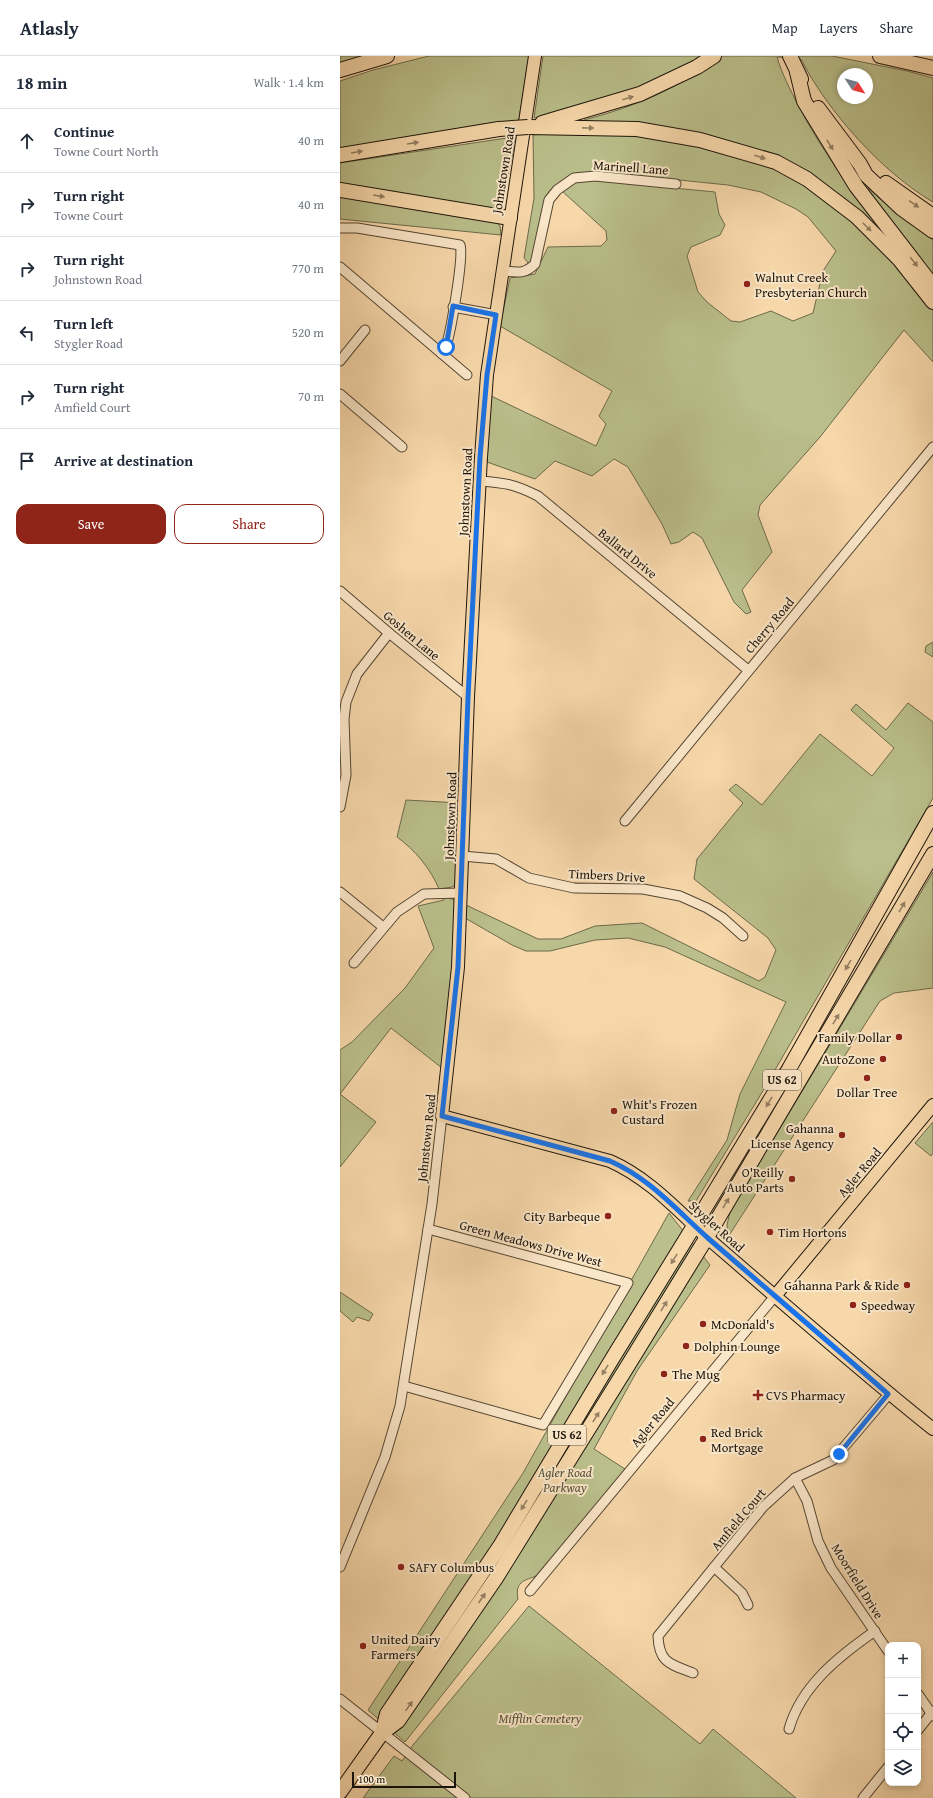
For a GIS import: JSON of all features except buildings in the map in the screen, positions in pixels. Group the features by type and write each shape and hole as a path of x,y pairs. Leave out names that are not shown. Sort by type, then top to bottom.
{"highway":[{"path":"340,70 387,56"},
{"path":"340,155 500,129 550,124 640,94 697,67 714,56"},
{"path":"790,56 797,72 825,120 860,164 866,175 900,208 933,231"},
{"path":"880,56 933,68"},
{"path":"797,72 804,101 856,186 933,286"},
{"path":"550,124 637,129 707,142 776,162 807,179 857,217 899,259 933,302"},
{"path":"860,164 875,172 901,195 933,216"},
{"path":"340,190 510,218"},
{"name":"US 62","path":"382,1733 387,1714 500,1546 789,1069 868,932 933,813"},
{"path":"868,932 896,892 933,830"},
{"name":"US 62","path":"340,1792 382,1733 398,1721 496,1578 707,1237 933,854"}],"main road":[{"name":"Johnstown Road","path":"442,1116 458,967 468,698 487,375 535,56"},
{"name":"Agler Road","path":"775,1296 933,1105"},
{"name":"Stygler Road","path":"442,1116 610,1161 628,1169 656,1188 694,1226 888,1394 933,1430"}],"street":[{"name":"Marinell Lane","path":"502,271 520,272 528,270 535,264 549,200 557,190 574,178 594,176 676,184"},
{"path":"340,228 356,228 460,245 462,256 446,347 442,354"},
{"path":"340,267 467,375"},
{"path":"453,306 496,315"},
{"path":"340,361 365,330"},
{"path":"340,394 402,447"},
{"name":"Cherry Road","path":"625,821 933,447"},
{"name":"Ballard Drive","path":"480,481 509,483 519,486 538,496 748,670"},
{"name":"Goshen Lane","path":"340,591 468,698"},
{"path":"340,807 346,775 344,719 346,702 357,674 389,633"},
{"name":"Timbers Drive","path":"462,856 496,859 529,878 574,888 643,889 680,896 707,908 723,918 743,936"},
{"path":"340,892 383,927"},
{"path":"354,963 397,912 424,894 461,893"},
{"name":"Johnstown Road","path":"340,1567 388,1450 396,1423 404,1386 428,1229 442,1116"},
{"name":"Green Meadows Drive West","path":"404,1386 543,1425 628,1283 428,1229"},
{"name":"Agler Road","path":"530,1591 775,1296"},
{"name":"Amfield Court","path":"693,1672 674,1666 664,1659 658,1649 658,1636 763,1507 795,1478 833,1460 888,1394"},
{"name":"Moorfield Drive","path":"795,1478 807,1501 818,1541 831,1568 885,1647"},
{"path":"714,1567 742,1593 748,1605"},
{"path":"788,1729 798,1704 824,1671 852,1646 874,1631"},
{"path":"921,1698 932,1713 921,1726"},
{"path":"340,1699 465,1798"},
{"path":"863,1798 885,1771"}],"green space":[{"path":"340,56 363,56 340,63"},
{"path":"429,56 529,56 516,137 502,205 495,210 340,187 340,163 513,137 515,122 340,151 340,81 373,70"},
{"path":"543,56 700,56 662,78 620,96 577,109 534,118"},
{"path":"721,56 832,56 907,71 933,78 933,202 914,190 895,175 858,139 826,99 812,79 801,59 777,57 786,81 806,121 834,165 875,222 872,225 782,163 585,123 584,120 639,102 689,78"},
{"path":"573,132 623,133 714,148 781,171 817,190 862,226 933,310 933,362 904,330 820,437 760,505 758,515 772,552 742,590 751,612 746,614 734,602 702,538 693,532 679,542 671,544 662,524 628,467 614,459 592,476 555,461 535,479 487,462 491,396 596,446 606,424 599,416 612,391 500,326 510,278 535,274 548,247 601,246 607,240 606,231 562,191 578,181 590,180 715,192 719,214 725,225 720,235 691,247 687,256 698,292 707,302 731,321 740,322 771,311 793,321 813,313 823,271 836,251 808,217 796,209 761,192 728,185 600,172 576,174 561,181 548,193 544,203 533,258 529,264 524,258 534,198 533,135"},
{"path":"868,188 899,215 933,240 933,277 866,190"},
{"path":"340,195 496,221 500,226 501,235 340,219"},
{"path":"933,642 933,657 925,652 926,646"},
{"path":"908,703 933,722 933,798 761,1094 696,1201 688,1201 727,1140 740,1094 786,1002 665,947 628,938 595,940 550,951 526,951 512,945 465,918 466,905 538,939 561,939 595,926 642,923 759,981 765,977 776,950 768,938 694,879 697,859 743,803 729,790 736,784 762,805 820,734 872,776 894,748 851,710 856,704 886,730"},
{"path":"406,800 461,803 456,884 452,887 439,889 421,860 410,847 397,837"},
{"path":"933,872 933,988 894,993 880,1001 728,1237 727,1225 730,1212"},
{"path":"442,896 455,900 455,953 442,1068 391,1028 340,1094 340,1050 352,1042 405,988 434,948 418,906 444,900"},
{"path":"340,1094 376,1122 340,1167"},
{"path":"933,1122 933,1153 931,1156 915,1143"},
{"name":"Agler Road Parkway","path":"669,1213 710,1265 637,1371 594,1449 625,1469 536,1576 521,1583 517,1593 518,1599 405,1742 368,1710 523,1473"},
{"path":"340,1292 373,1314 369,1321 357,1317 353,1322 340,1311"},
{"name":"Mifflin Cemetery","path":"529,1606 700,1744 713,1729 796,1798 363,1798 394,1756 402,1761 413,1745"}],"place":[{"name":"Walnut Creek Presbyterian Church","path":"747,284"},
{"name":"Family Dollar","path":"899,1037"},
{"name":"AutoZone","path":"883,1059"},
{"name":"Dollar Tree","path":"867,1078"},
{"name":"Whit's Frozen Custard","path":"614,1111"},
{"name":"Gahanna License Agency","path":"842,1135"},
{"name":"O'Reilly Auto Parts","path":"792,1179"},
{"name":"City Barbeque","path":"608,1216"},
{"name":"Tim Hortons","path":"770,1232"},
{"name":"Gahanna Park & Ride","path":"907,1285"},
{"name":"Speedway","path":"853,1305"},
{"name":"McDonald's","path":"703,1324"},
{"name":"Dolphin Lounge","path":"686,1346"},
{"name":"The Mug","path":"664,1374"},
{"name":"CVS Pharmacy","path":"758,1395"},
{"name":"Red Brick Mortgage","path":"703,1439"},
{"name":"SAFY Columbus","path":"401,1567"},
{"name":"United Dairy Farmers","path":"363,1646"}],"route":[{"path":"446,347 453,306 496,315 487,375 480,457 468,698 458,967 442,1116 610,1161 628,1169 656,1188 694,1226 888,1394 839,1454"}]}
